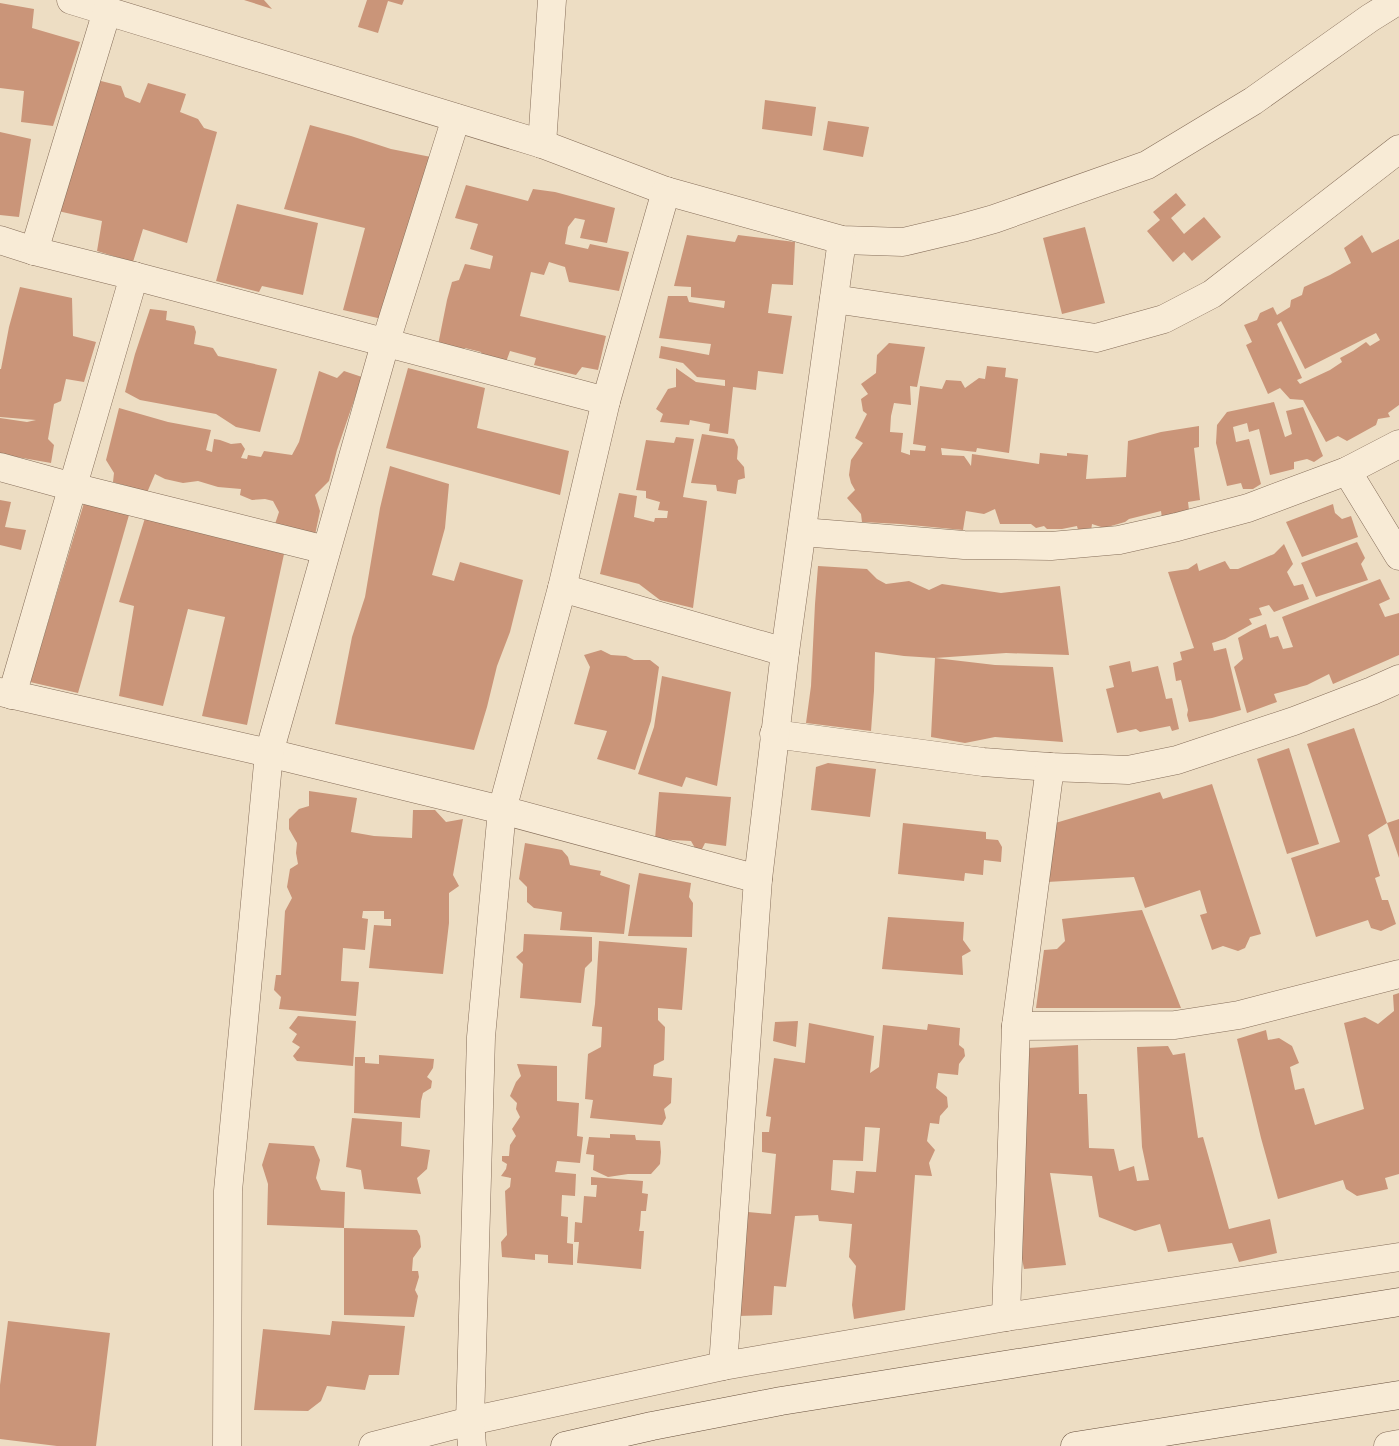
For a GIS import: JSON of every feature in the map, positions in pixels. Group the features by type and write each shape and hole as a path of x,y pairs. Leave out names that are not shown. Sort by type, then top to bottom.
{"street":[{"path":"71,0 542,144 666,191 842,240 903,242 994,219 1146,165 1253,101 1370,18 1399,0"},
{"path":"542,144 552,0"},
{"path":"34,251 107,11"},
{"path":"227,1446 228,1191 269,754 384,344 456,118"},
{"path":"834,299 1096,338 1164,319 1212,294 1399,149"},
{"path":"471,1434 481,1038 502,810 562,588 606,401 666,191"},
{"path":"0,240 34,251 134,276 384,344 606,401"},
{"path":"723,1366 758,879 774,734 842,240"},
{"path":"134,276 73,487 6,693 502,810 758,879"},
{"path":"802,532 964,545 1051,546 1119,540 1177,528 1248,508 1346,471 1399,444"},
{"path":"0,467 326,550"},
{"path":"1346,471 1399,556"},
{"path":"562,588 785,652"},
{"path":"774,734 983,762 1128,770 1177,760 1294,722 1399,679"},
{"path":"1006,1317 1016,1026 1050,767"},
{"path":"1016,1026 1175,1025 1239,1015 1399,974"},
{"path":"373,1446 471,1434 723,1366 1006,1317 1399,1257"},
{"path":"564,1446 652,1426 781,1401 1399,1302"},
{"path":"1076,1446 1182,1438 1399,1395"},
{"path":"1388,1446 1399,1444"}],"building":[{"path":"244,0 264,0 272,9"},
{"path":"367,0 404,0 402,5 388,1 378,33 358,27"},
{"path":"0,3 34,9 32,28 80,42 53,126 21,122 24,91 0,88"},
{"path":"97,80 121,86 125,97 140,103 148,83 186,94 180,112 198,119 204,128 217,132 187,243 143,229 133,262 97,251 102,221 58,211"},
{"path":"765,100 816,107 812,136 762,129"},
{"path":"828,121 869,127 863,157 823,150"},
{"path":"310,125 391,149 431,157 404,237 382,319 343,310 365,228 284,209"},
{"path":"0,132 31,139 19,217 0,215"},
{"path":"466,185 528,201 533,189 555,192 615,208 607,243 580,238 585,220 575,218 568,227 565,244 588,249 590,244 629,252 619,291 569,282 565,267 549,262 544,275 531,272 520,316 606,336 598,370 582,367 576,375 534,365 536,358 510,351 506,362 483,359 481,352 465,348 461,351 438,345 452,282 459,280 465,264 490,269 493,256 470,249 478,224 455,218"},
{"path":"1176,193 1186,205 1171,218 1184,234 1204,217 1221,237 1192,261 1184,252 1173,262 1147,231 1160,220 1153,212"},
{"path":"237,204 318,223 303,295 262,286 259,292 216,281"},
{"path":"1085,227 1105,303 1062,314 1043,238"},
{"path":"687,235 735,242 738,235 795,242 793,285 772,284 768,313 792,316 783,374 758,371 756,390 733,387 728,434 709,431 710,424 690,420 689,425 660,422 663,414 656,409 668,389 676,387 676,368 696,382 725,386 725,380 697,377 683,363 659,358 661,346 709,355 711,344 659,338 668,296 687,296 689,302 724,308 725,301 691,297 691,287 674,286"},
{"path":"1362,235 1372,253 1399,239 1399,405 1388,413 1390,417 1378,419 1376,425 1347,441 1338,436 1326,442 1303,400 1290,399 1280,388 1268,394 1246,345 1252,342 1244,325 1257,320 1260,313 1273,307 1277,315 1290,307 1291,300 1302,295 1304,287 1351,263 1344,248","holes":["1281,321 1305,369 1376,333 1380,340 1370,346 1366,342 1340,358 1342,362 1330,370 1300,384 1297,380 1302,378 1277,324"]},
{"path":"20,287 72,298 73,336 96,342 84,382 66,379 61,401 54,404 48,439 54,445 51,463 0,454 0,418 27,422 36,420 0,417 0,369"},
{"path":"150,309 167,311 166,320 194,326 196,332 194,344 213,348 218,356 277,369 260,432 236,427 216,414 140,400 125,392"},
{"path":"889,343 925,347 917,387 910,386 911,405 894,403 891,416 890,432 903,433 901,452 910,455 910,450 925,451 926,446 913,444 920,386 942,389 946,380 961,381 965,388 979,378 985,379 987,366 1006,368 1005,377 1018,379 1009,453 977,448 976,452 941,448 942,455 964,456 971,466 972,454 1039,464 1040,453 1067,456 1067,453 1088,455 1086,479 1126,477 1128,441 1161,432 1199,426 1199,447 1194,448 1200,500 1188,502 1189,510 1162,518 1161,511 1104,528 1092,524 1091,531 1078,530 1077,526 1047,529 1044,526 1036,528 1031,524 1000,524 995,509 984,514 966,511 963,530 862,522 861,514 847,498 855,490 849,475 851,460 863,443 855,438 867,414 863,411 861,399 868,394 861,384 876,373 877,355"},
{"path":"408,368 485,388 477,428 569,451 560,495 386,448"},
{"path":"319,371 337,378 344,371 362,377 337,450 329,481 315,495 320,511 315,535 274,527 279,512 273,501 265,499 252,500 240,495 241,489 218,487 198,481 183,483 165,479 155,474 146,495 113,482 114,473 106,460 119,408 168,422 211,430 206,450 212,452 214,439 231,444 241,443 245,449 241,458 247,459 248,455 261,457 264,451 292,455 299,442"},
{"path":"1274,402 1285,437 1292,434 1286,411 1303,407 1323,456 1314,462 1307,459 1294,462 1294,469 1270,475 1259,429 1249,432 1247,423 1233,427 1236,442 1249,439 1261,484 1253,489 1243,489 1241,483 1227,486 1216,443 1217,425 1227,412"},
{"path":"702,434 734,439 738,447 737,459 744,467 745,478 738,480 736,494 717,491 716,485 691,483"},
{"path":"676,437 694,439 683,497 707,501 693,608 660,600 639,584 600,574 619,493 637,496 634,517 654,522 655,518 667,518 668,511 658,510 660,502 646,498 646,491 636,490 646,440 674,443"},
{"path":"390,466 449,484 445,528 432,575 454,581 460,562 523,580 510,632 497,666 474,750 335,724 352,637 365,597 380,508"},
{"path":"0,500 11,502 5,527 26,530 21,550 0,545"},
{"path":"84,503 129,515 78,693 30,682"},
{"path":"1333,504 1335,513 1342,519 1351,516 1358,537 1302,557 1286,522"},
{"path":"145,518 284,554 247,725 202,716 225,617 188,609 163,706 119,696 134,606 119,602"},
{"path":"1357,542 1365,558 1361,564 1368,580 1316,597 1301,563"},
{"path":"1284,544 1293,564 1287,572 1294,586 1303,584 1309,599 1274,612 1269,605 1259,608 1262,615 1249,619 1252,624 1225,639 1212,643 1214,651 1226,648 1241,710 1189,722 1181,680 1176,681 1173,663 1182,660 1180,652 1194,648 1168,572 1188,569 1197,563 1199,571 1225,561 1230,569 1238,569 1274,554"},
{"path":"818,566 867,569 877,579 886,584 909,581 929,590 942,584 1001,593 1060,586 1069,655 1006,653 935,658 875,652 871,731 806,723 811,686"},
{"path":"1380,579 1390,599 1379,604 1385,617 1399,613 1399,655 1333,684 1329,674 1307,685 1274,694 1277,702 1247,713 1234,667 1243,659 1238,638 1266,624 1270,638 1278,636 1283,649 1293,647 1282,617"},
{"path":"601,650 611,655 626,656 634,660 650,660 659,667 651,721 635,770 597,759 607,731 574,724 590,667 584,655"},
{"path":"935,658 995,665 1053,667 1063,742 995,737 965,743 931,737"},
{"path":"1130,661 1132,672 1158,666 1166,699 1172,698 1179,729 1172,731 1170,726 1140,732 1136,729 1117,733 1106,689 1114,687 1109,666"},
{"path":"662,676 731,692 717,786 686,777 682,787 638,774 654,727"},
{"path":"1354,728 1387,823 1368,835 1380,876 1375,878 1382,900 1388,900 1396,924 1381,931 1371,928 1368,920 1316,937 1291,858 1340,842 1307,744"},
{"path":"1289,748 1319,844 1287,854 1257,759"},
{"path":"828,763 876,769 870,817 811,810 816,767"},
{"path":"1212,784 1261,934 1250,937 1245,948 1238,951 1223,946 1212,950 1200,915 1207,913 1200,890 1145,908 1134,877 1047,882 1052,824 1160,792 1163,799"},
{"path":"309,791 357,798 351,832 374,836 412,838 413,810 435,810 446,822 463,819 453,875 459,886 449,893 449,923 443,974 369,968 374,925 391,926 391,919 384,919 384,911 363,911 362,918 368,919 365,950 343,948 341,981 359,982 356,1016 279,1009 281,997 274,990 276,975 281,975 285,911 292,898 287,887 290,869 298,864 297,843 289,829 289,819 299,809 309,806"},
{"path":"659,792 731,797 726,846 705,843 702,849 695,848 691,841 655,839"},
{"path":"1399,819 1399,858 1387,823"},
{"path":"903,823 986,832 986,839 998,840 1002,847 1001,862 984,860 983,875 965,873 964,881 898,874"},
{"path":"525,843 562,850 568,857 570,865 601,871 600,875 630,885 624,934 560,930 562,912 534,908 527,902 527,887 519,879"},
{"path":"639,873 691,883 689,897 693,903 692,937 628,936"},
{"path":"1142,910 1181,1008 1036,1008 1044,950 1057,949 1065,941 1062,919"},
{"path":"888,917 964,922 963,940 971,951 962,956 963,975 882,969"},
{"path":"524,934 592,937 592,961 585,968 581,1003 520,998 523,964 516,957 523,951"},
{"path":"599,941 687,948 682,1010 658,1008 658,1020 665,1027 664,1060 654,1065 653,1076 672,1078 671,1103 664,1109 666,1118 662,1125 590,1118 593,1100 585,1099 588,1054 601,1047 602,1027 592,1026"},
{"path":"1399,993 1399,1174 1385,1178 1388,1189 1357,1196 1346,1189 1343,1180 1278,1199 1237,1039 1266,1030 1268,1040 1279,1038 1292,1046 1299,1063 1290,1067 1295,1090 1304,1088 1315,1125 1364,1109 1344,1023 1365,1017 1378,1024 1394,1011 1393,995"},
{"path":"298,1016 356,1021 353,1066 297,1061 293,1056 300,1047 292,1042 297,1034 289,1028"},
{"path":"798,1021 796,1047 773,1041 775,1022"},
{"path":"809,1023 874,1036 870,1073 879,1067 883,1025 927,1030 928,1024 960,1028 959,1045 964,1049 965,1056 959,1064 958,1075 938,1073 936,1088 947,1097 948,1107 940,1116 939,1124 930,1123 927,1141 935,1150 929,1163 932,1176 915,1175 905,1310 854,1319 852,1305 856,1266 849,1257 852,1224 819,1221 818,1215 795,1216 786,1287 774,1286 772,1315 738,1316 748,1212 771,1214 776,1154 762,1152 762,1132 769,1132 771,1117 766,1116 774,1058 805,1063","holes":["865,1127 880,1128 876,1172 856,1171 854,1193 831,1190 833,1160 863,1161"]},
{"path":"1078,1045 1079,1094 1087,1094 1089,1148 1114,1149 1119,1171 1134,1166 1137,1181 1149,1180 1142,1147 1137,1047 1168,1046 1173,1055 1185,1053 1198,1138 1203,1137 1229,1229 1270,1219 1277,1253 1239,1262 1232,1243 1168,1252 1160,1224 1135,1231 1099,1217 1092,1176 1050,1173 1066,1265 1024,1269 1012,1206 1028,1048"},
{"path":"379,1055 434,1059 433,1068 427,1077 432,1081 431,1088 423,1093 420,1118 354,1113 355,1057 365,1057 365,1063 379,1064"},
{"path":"517,1064 557,1066 557,1101 579,1103 577,1136 583,1137 580,1163 557,1161 555,1172 576,1174 575,1196 562,1195 561,1216 568,1217 567,1243 573,1244 573,1265 548,1263 548,1255 535,1254 535,1260 502,1257 501,1242 507,1235 505,1191 510,1187 511,1178 501,1176 507,1164 502,1161 502,1156 509,1156 510,1145 516,1136 512,1129 520,1117 516,1109 517,1103 510,1096 521,1076"},
{"path":"352,1118 402,1122 401,1146 430,1150 427,1169 417,1178 421,1194 364,1189 361,1170 346,1167"},
{"path":"610,1134 635,1135 636,1140 660,1141 660,1164 651,1174 628,1174 608,1177 593,1170 594,1155 586,1154 589,1137 610,1138"},
{"path":"269,1143 314,1146 320,1160 316,1178 321,1190 345,1192 344,1228 267,1225 268,1184 262,1165"},
{"path":"591,1177 643,1181 642,1193 648,1194 646,1211 641,1211 639,1231 644,1231 641,1269 577,1263 579,1242 574,1242 575,1222 582,1223 584,1196 596,1197 597,1185 591,1185"},
{"path":"344,1228 417,1230 420,1236 421,1247 413,1258 412,1271 418,1271 419,1277 415,1290 418,1296 414,1317 344,1315"},
{"path":"8,1321 110,1333 96,1446 57,1446 0,1439 0,1385"},
{"path":"332,1321 405,1326 399,1375 369,1375 365,1390 327,1386 321,1401 308,1411 254,1410 263,1329 330,1335"}]}
